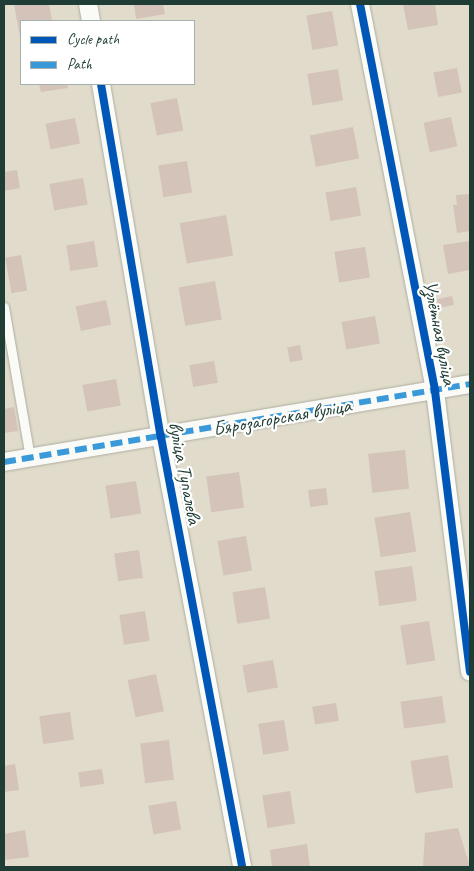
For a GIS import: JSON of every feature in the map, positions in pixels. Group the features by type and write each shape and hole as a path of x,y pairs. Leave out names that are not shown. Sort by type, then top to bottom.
{"street":[{"path":"88,4 91,20"},
{"name":"Узлётная вуліца","path":"360,4 434,391 470,672"},
{"name":"вуліца Тупалева","path":"101,85 161,437 242,867"},
{"name":"Бярозагорская вуліца","path":"4,462 470,384"}],"lane":[{"path":"4,307 30,458"}],"building":[{"path":"14,4 49,4 52,20 20,20 20,37"},
{"path":"134,4 163,4 165,14 136,19"},
{"path":"403,4 435,4 438,25 408,30"},
{"path":"332,11 338,45 312,50 306,16"},
{"path":"457,68 462,93 438,97 433,73"},
{"path":"338,69 343,101 312,105 307,74"},
{"path":"39,85 67,85 68,88 41,92"},
{"path":"177,98 183,130 157,136 150,103"},
{"path":"451,117 457,146 430,152 424,123"},
{"path":"75,118 80,144 51,149 46,124"},
{"path":"353,127 359,158 316,167 310,135"},
{"path":"187,161 192,193 163,197 158,166"},
{"path":"17,170 20,188 4,191 4,172"},
{"path":"83,178 88,205 54,210 50,184"},
{"path":"356,187 361,216 331,221 325,192"},
{"path":"470,194 470,231 457,233 453,205 457,205 456,195"},
{"path":"226,215 233,255 187,264 180,223"},
{"path":"94,241 98,267 70,271 66,245"},
{"path":"470,241 470,270 448,274 443,245"},
{"path":"365,247 370,278 339,282 334,252"},
{"path":"21,255 27,290 11,293 5,258"},
{"path":"215,281 222,319 185,326 179,287"},
{"path":"452,296 454,305 438,308 436,300"},
{"path":"106,300 111,324 81,331 76,306"},
{"path":"375,316 380,344 346,349 342,322"},
{"path":"300,345 303,360 290,362 287,347"},
{"path":"214,361 218,383 193,387 189,365"},
{"path":"116,379 121,406 87,411 83,385"},
{"path":"14,407 18,431 4,433 4,409"},
{"path":"405,450 409,489 372,493 368,454"},
{"path":"239,472 244,508 211,512 206,477"},
{"path":"136,481 141,514 111,518 105,486"},
{"path":"326,488 328,505 310,507 308,490"},
{"path":"410,512 416,552 381,557 374,518"},
{"path":"246,536 252,570 224,576 217,541"},
{"path":"139,550 143,578 118,581 114,553"},
{"path":"412,566 417,601 379,606 374,571"},
{"path":"265,587 270,619 237,624 232,592"},
{"path":"145,611 150,641 124,645 119,615"},
{"path":"429,621 435,661 407,665 400,626"},
{"path":"273,660 278,688 247,693 242,665"},
{"path":"156,674 164,711 136,717 128,680"},
{"path":"442,696 446,723 404,729 400,702"},
{"path":"336,703 339,721 315,725 312,707"},
{"path":"70,712 74,740 43,744 39,716"},
{"path":"284,720 289,751 263,755 258,724"},
{"path":"169,740 174,780 145,783 140,744"},
{"path":"448,755 453,788 416,794 410,761"},
{"path":"15,764 19,790 4,792 4,766"},
{"path":"102,769 104,784 80,787 78,772"},
{"path":"290,791 295,824 268,828 262,795"},
{"path":"176,801 181,830 153,834 148,806"},
{"path":"458,828 470,867 423,867 425,833"},
{"path":"25,830 29,857 4,860 4,834"},
{"path":"307,844 310,867 272,867 270,850"}],"marked path":[{"path":"4,462 470,384"}],"cycle path":[{"path":"360,4 435,391 470,672"},
{"path":"101,85 161,437 242,867"}]}
